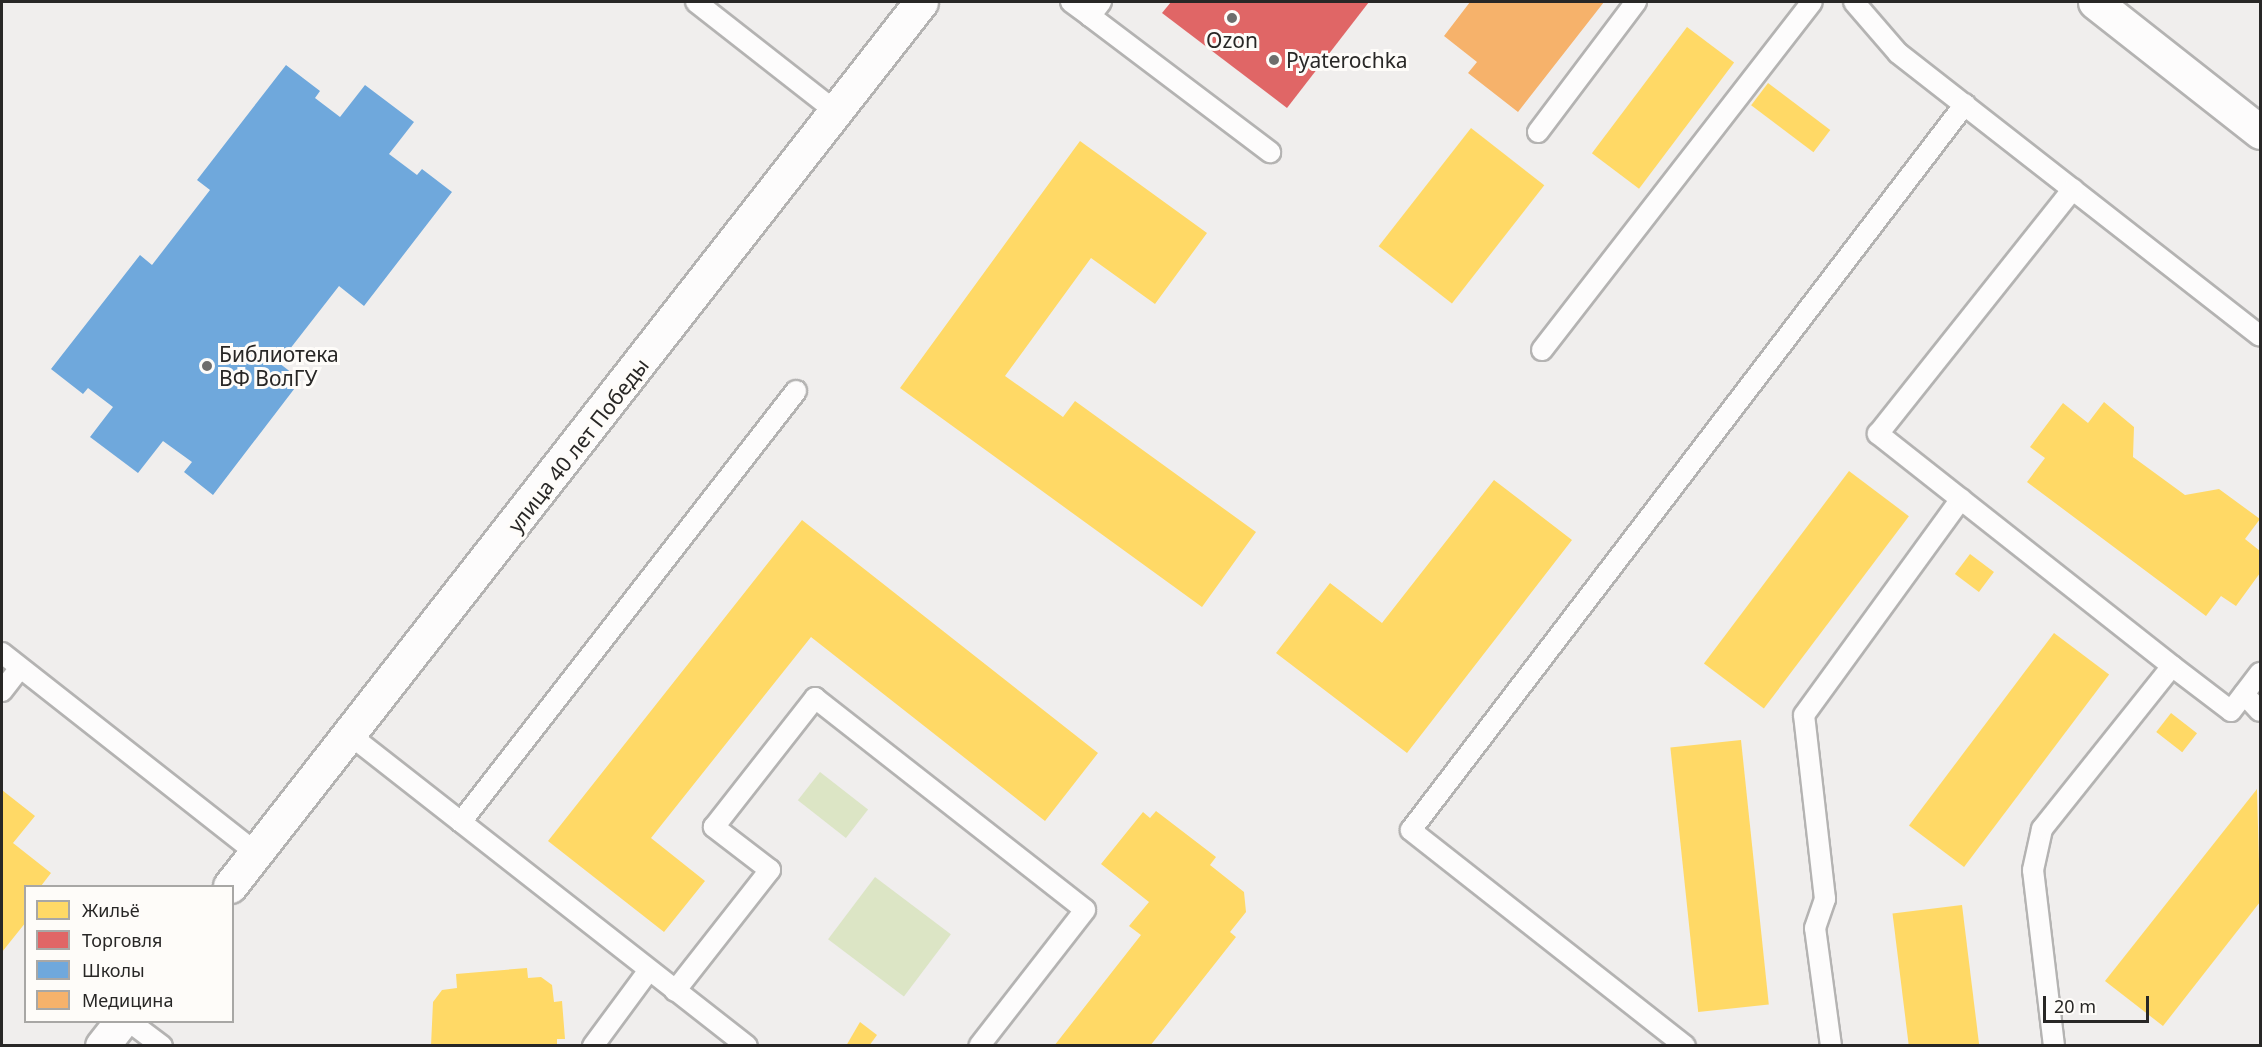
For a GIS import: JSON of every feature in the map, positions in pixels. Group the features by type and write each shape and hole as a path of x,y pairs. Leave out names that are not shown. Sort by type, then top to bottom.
{"street":[{"name":"улица 40 лет Победы","path":"231,885 839,114 921,2"},
{"path":"2095,2 2260,132"},
{"path":"102,1046 121,1023"}],"lane":[{"path":"696,2 839,114"},
{"path":"1071,2 1095,9 1270,152"},
{"path":"1538,132 1636,2"},
{"path":"1542,350 1812,2"},
{"path":"1851,3 1898,53 2260,336"},
{"path":"1685,1046 1411,830 1965,104"},
{"path":"2073,189 1878,434 2231,711 2260,673"},
{"path":"461,822 796,391"},
{"path":"1831,1046 1815,928 1825,899 1804,715 1961,499"},
{"path":"2,653 257,854"},
{"path":"2054,1046 2033,870 2042,829 2172,666"},
{"path":"2,691 20,668"},
{"path":"2244,694 2260,711"},
{"path":"675,991 770,870 714,827 815,698 1085,910 979,1046"},
{"path":"350,735 747,1046"},
{"path":"593,1046 649,970"},
{"path":"131,1023 162,1046"}],"green space":[{"path":"820,772 868,810 846,838 798,800"},
{"path":"875,877 951,934 904,996 828,939"}],"building: Жильё":[{"path":"1687,27 1734,63 1639,189 1592,153"},
{"path":"1768,83 1830,130 1813,152 1751,105"},
{"path":"1471,128 1544,185 1452,303 1379,246"},
{"path":"1080,141 1207,233 1155,304 1091,258 1005,376 1063,417 1075,401 1256,532 1202,607 900,388"},
{"path":"2104,402 2134,427 2133,457 2185,495 2219,489 2260,519 2245,539 2260,551 2260,573 2236,606 2221,596 2206,616 2027,482 2045,458 2030,447 2063,403 2088,423"},
{"path":"1849,471 1909,516 1764,709 1704,663"},
{"path":"1494,480 1572,540 1407,753 1276,653 1330,583 1382,623"},
{"path":"802,520 1098,753 1045,821 811,637 651,838 705,881 664,932 548,841"},
{"path":"1970,554 1994,572 1979,592 1955,574"},
{"path":"2054,633 2109,675 1964,867 1909,825"},
{"path":"2171,713 2197,733 2182,752 2156,732"},
{"path":"1741,740 1769,1005 1698,1012 1670,747"},
{"path":"2257,789 2260,902 2163,1026 2105,981"},
{"path":"2,790 35,816 13,843 51,873 42,885 24,885 24,924 2,952"},
{"path":"1156,811 1216,857 1210,865 1244,892 1246,912 1230,932 1236,937 1150,1046 1054,1046 1141,935 1129,926 1149,902 1101,864 1143,812 1150,818"},
{"path":"1962,905 1979,1046 1909,1046 1893,914"},
{"path":"527,968 528,978 541,977 552,985 554,1002 562,1001 565,1039 557,1039 557,1046 431,1046 433,1002 442,990 457,988 456,974"},
{"path":"860,1022 877,1035 869,1046 846,1046"}],"building: Торговля":[{"name":"Pyaterochka","path":"1171,2 1369,2 1287,108 1162,13"}],"building: Школы":[{"path":"286,65 320,91 315,98 340,117 365,85 414,122 389,154 417,175 422,169 452,192 364,306 339,286 279,363 301,380 213,495 184,472 192,462 163,441 138,473 90,437 113,407 88,388 83,394 51,369 140,255 152,265 210,190 197,180"}],"building: Медицина":[{"path":"1470,2 1604,2 1518,112 1468,73 1477,62 1444,36"}],"place":[{"name":"Ozon","path":"1232,18"},
{"name":"Pyaterochka","path":"1274,60"},
{"name":"Библиотека ВФ ВолГУ","path":"207,366"}]}
